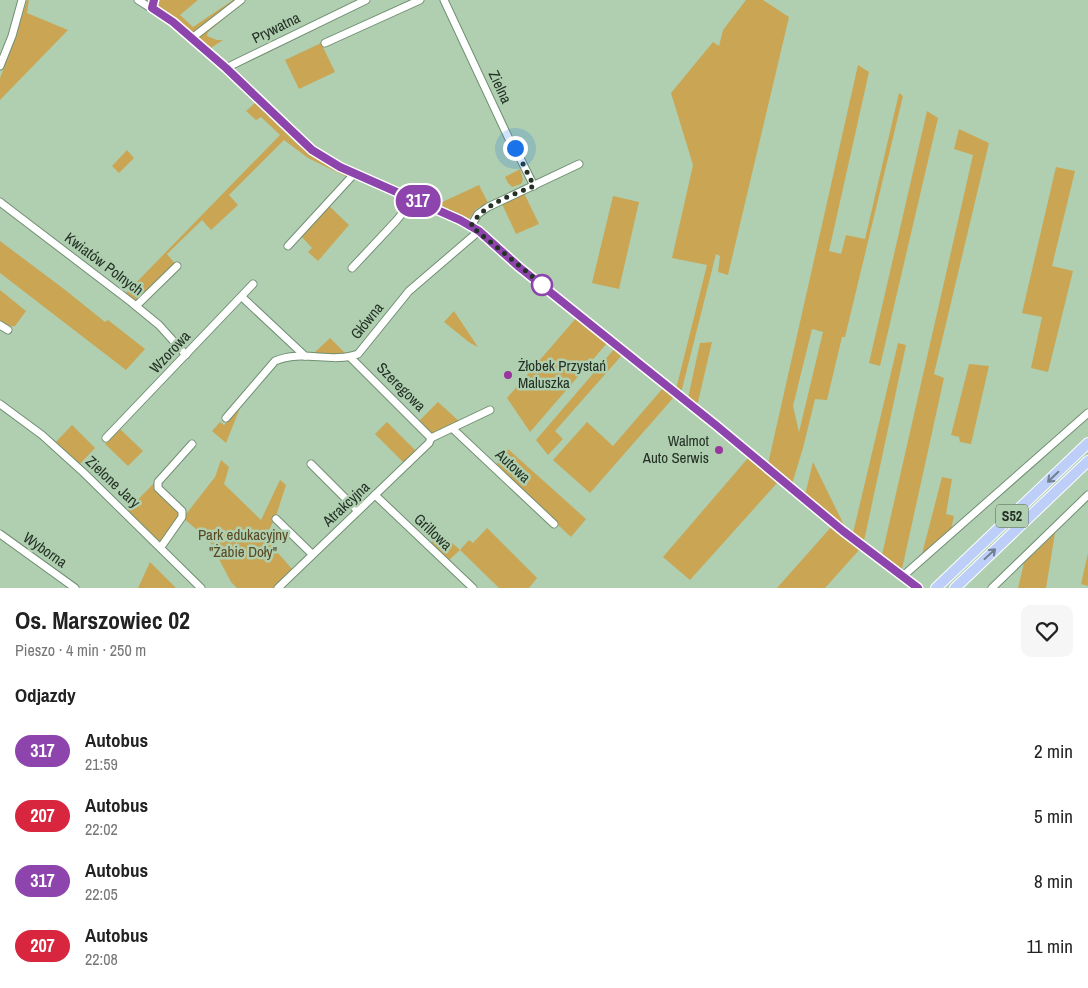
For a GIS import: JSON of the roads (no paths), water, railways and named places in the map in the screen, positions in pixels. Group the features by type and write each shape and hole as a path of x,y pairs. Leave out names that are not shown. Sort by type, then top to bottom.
{"highway":[{"name":"S52","path":"936,588 1088,443"},
{"name":"S52","path":"954,588 1088,461"}],"street":[{"path":"0,66 12,36 22,0"},
{"path":"138,0 173,22 192,38 312,150 340,167 433,208 479,231 836,525 917,587"},
{"path":"192,38 241,0"},
{"name":"Prywatna","path":"226,68 366,0"},
{"path":"325,43 420,0"},
{"name":"Zielna","path":"444,0 509,139 534,186"},
{"path":"471,226 478,214 488,207 579,164"},
{"path":"288,246 355,173"},
{"path":"352,268 413,200"},
{"name":"Kwiatów Polnych","path":"0,202 136,306 159,325 186,354"},
{"name":"Główna","path":"226,418 276,361 286,357 350,357 358,354 409,291 479,231"},
{"path":"136,306 177,266"},
{"name":"Wzorowa","path":"106,438 253,284"},
{"path":"242,297 305,356"},
{"path":"0,324 8,330"},
{"name":"Szeregowa","path":"350,357 431,438"},
{"name":"Zielone Jary","path":"0,404 42,435 161,547 201,588"},
{"path":"431,438 490,410"},
{"path":"903,576 1088,414"},
{"name":"Autowa","path":"453,429 554,524"},
{"name":"Atrakcyjna","path":"278,588 429,443 431,438"},
{"path":"161,547 182,517 182,511 158,488 158,482 192,444"},
{"path":"311,464 358,511"},
{"path":"992,588 1088,494"},
{"name":"Grillowa","path":"375,495 473,588"},
{"path":"276,519 312,554"},
{"name":"Wyborna","path":"0,534 75,588"}],"place":[{"name":"Żłobek Przystań Maluszka","path":"508,375"},
{"name":"Walmot Auto Serwis","path":"719,450"}],"park label":[{"name":"Park edukacyjny \"Żabie Doły\"","path":"243,544"}]}
